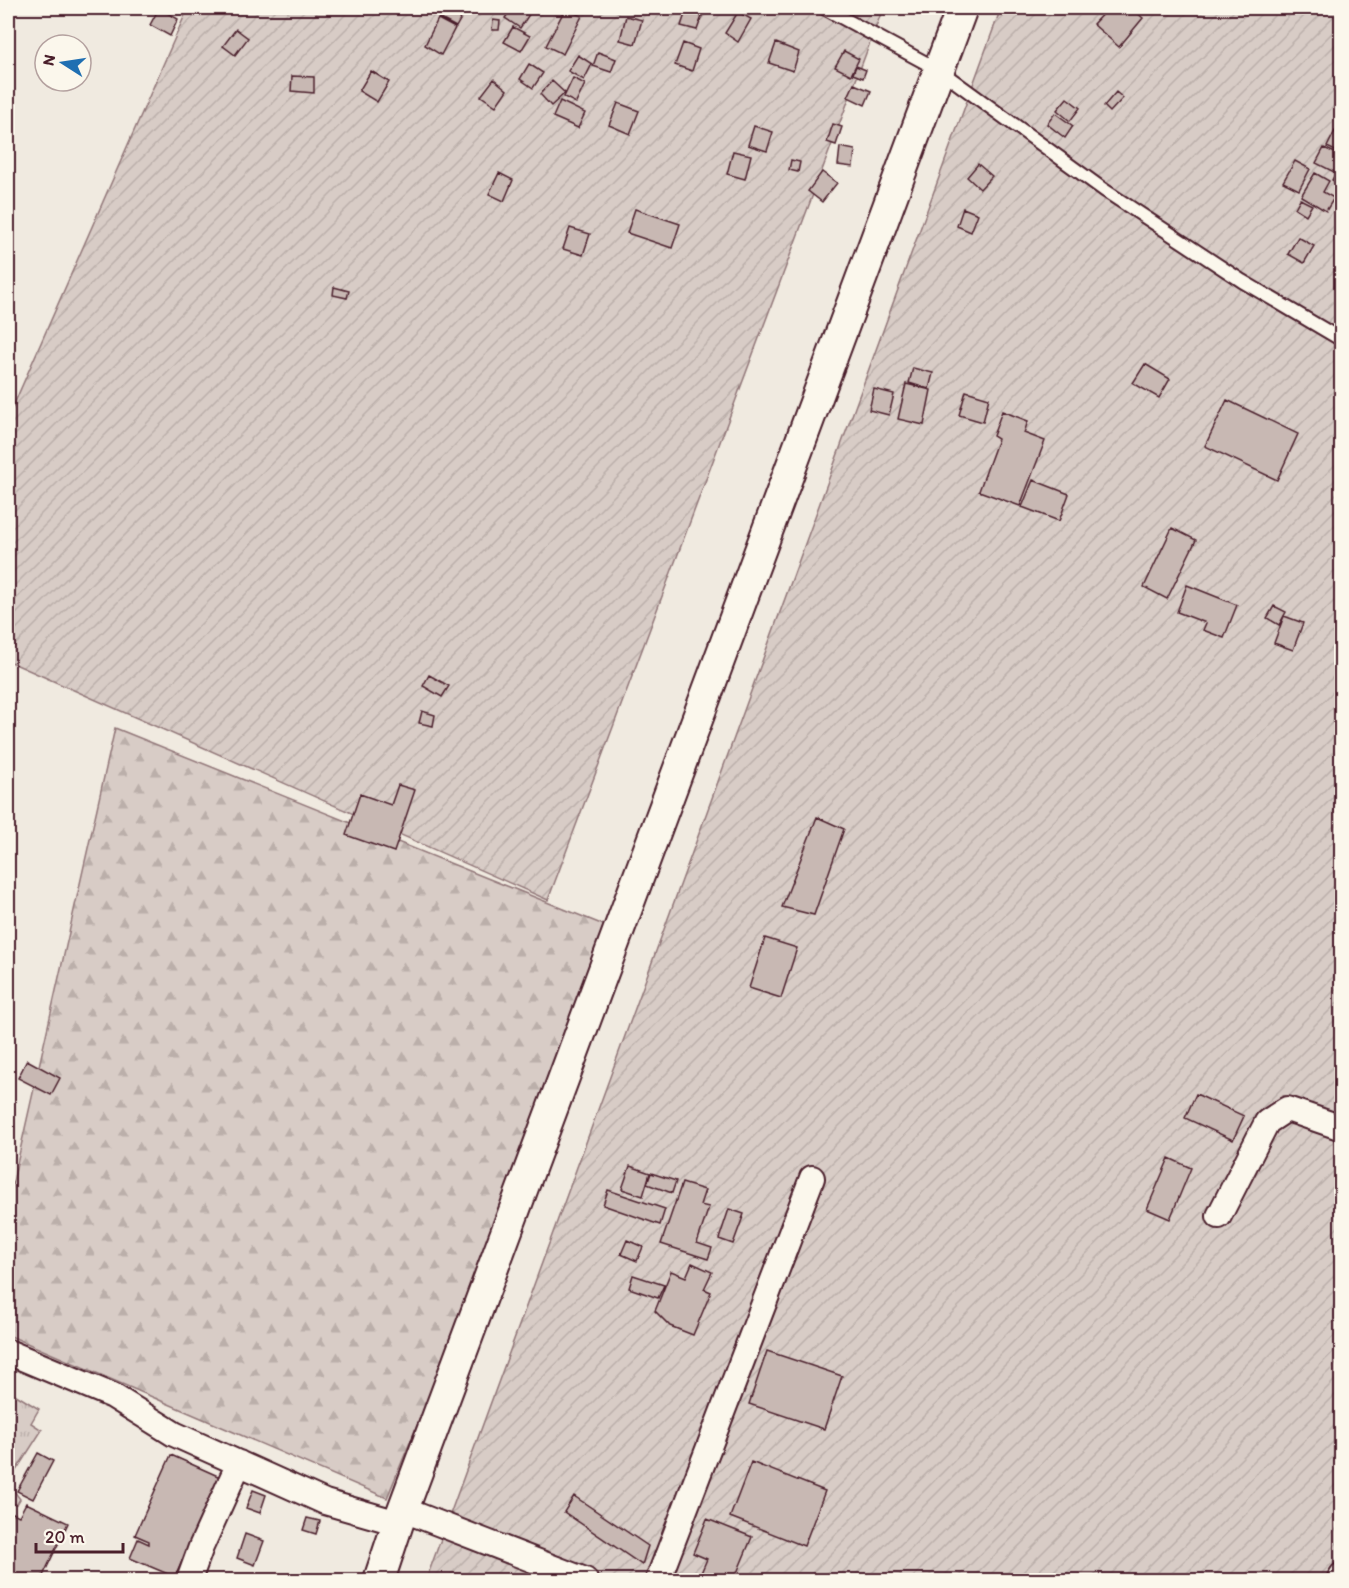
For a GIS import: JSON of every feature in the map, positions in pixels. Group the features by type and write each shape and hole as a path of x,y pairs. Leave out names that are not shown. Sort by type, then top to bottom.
{"street":[{"path":"379,1581 401,1516 962,8"},
{"path":"1219,1215 1267,1122 1287,1109 1341,1128"},
{"path":"658,1581 812,1178"},
{"path":"8,1352 113,1396 174,1434 325,1502 401,1516 554,1575 585,1581"},
{"path":"189,1581 201,1547 239,1463"},
{"path":"1339,1581 1341,1575"}],"lane":[{"path":"824,8 939,70 1104,190 1242,281 1341,340"}],"green space":[{"path":"188,8 883,8 548,900 8,661 8,418"},
{"path":"1001,8 1341,8 1341,1580 426,1580"},
{"path":"115,728 621,932 387,1498 8,1335 8,1204"},
{"path":"8,1390 39,1409 31,1423 42,1430 8,1483"},
{"path":"8,1483 20,1499 17,1504 8,1504"}],"building":[{"path":"159,8 178,19 170,36 150,25"},
{"path":"445,8 455,8 464,13 456,27 439,18"},
{"path":"512,8 522,8 530,13 520,28 505,18"},
{"path":"687,8 705,8 697,30 681,26"},
{"path":"1108,8 1132,8 1143,18 1119,47 1093,24"},
{"path":"565,9 582,16 563,54 546,46"},
{"path":"738,12 751,19 738,42 725,33"},
{"path":"626,16 642,20 635,44 620,40"},
{"path":"438,19 455,28 441,55 425,45"},
{"path":"493,20 500,21 499,30 492,30"},
{"path":"513,27 530,36 521,51 504,42"},
{"path":"236,29 248,38 235,55 223,46"},
{"path":"683,43 699,49 692,71 675,65"},
{"path":"776,43 799,52 793,71 769,63"},
{"path":"844,51 859,59 851,75 835,67"},
{"path":"598,52 616,59 611,72 593,66"},
{"path":"578,55 592,64 584,80 568,71"},
{"path":"529,64 543,73 533,88 520,79"},
{"path":"856,66 866,70 863,78 853,74"},
{"path":"371,71 389,82 377,102 359,91"},
{"path":"292,76 314,77 314,93 291,91"},
{"path":"573,78 585,84 576,103 564,97"},
{"path":"494,79 507,90 496,106 481,96"},
{"path":"552,81 565,93 551,106 540,94"},
{"path":"854,84 871,91 865,105 848,97"},
{"path":"1116,92 1123,98 1110,112 1104,106"},
{"path":"1067,98 1080,108 1070,121 1057,110"},
{"path":"560,101 585,113 578,128 553,117"},
{"path":"618,103 639,111 630,134 609,125"},
{"path":"1055,113 1073,126 1065,138 1047,124"},
{"path":"833,124 842,127 836,145 827,142"},
{"path":"754,126 773,132 767,151 748,145"},
{"path":"1335,131 1342,134 1342,154 1327,147"},
{"path":"840,147 855,150 853,167 838,165"},
{"path":"1324,148 1342,156 1334,172 1316,163"},
{"path":"733,151 751,155 745,179 727,174"},
{"path":"791,160 800,162 798,172 789,170"},
{"path":"1295,161 1310,169 1299,190 1283,182"},
{"path":"1342,162 1342,185 1332,180"},
{"path":"978,164 992,176 980,189 967,177"},
{"path":"822,172 837,183 822,202 808,191"},
{"path":"499,173 513,180 504,201 489,194"},
{"path":"1315,173 1329,181 1323,192 1334,198 1326,211 1301,196"},
{"path":"1300,199 1312,205 1306,215 1295,208"},
{"path":"963,208 978,214 971,232 957,226"},
{"path":"635,209 680,224 672,248 627,233"},
{"path":"570,228 590,234 583,255 563,249"},
{"path":"1298,237 1314,246 1304,263 1288,254"},
{"path":"334,287 349,291 347,298 333,295"},
{"path":"1145,364 1170,379 1159,398 1133,383"},
{"path":"913,368 933,373 929,389 909,383"},
{"path":"906,384 931,390 924,425 898,419"},
{"path":"874,389 894,394 889,415 869,410"},
{"path":"966,391 989,398 983,422 959,415"},
{"path":"1227,400 1298,434 1277,480 1205,446"},
{"path":"1002,411 1028,421 1024,433 1045,441 1020,506 979,491 998,439 993,436"},
{"path":"1033,480 1069,494 1059,521 1022,507"},
{"path":"1172,528 1196,540 1167,599 1144,587"},
{"path":"1187,585 1237,605 1224,638 1203,630 1206,623 1177,612"},
{"path":"1274,606 1286,612 1279,625 1267,618"},
{"path":"1284,616 1303,623 1293,650 1274,643"},
{"path":"429,675 449,686 442,697 423,686"},
{"path":"422,711 435,715 433,726 419,723"},
{"path":"398,785 415,790 394,852 346,835 360,794 391,805"},
{"path":"817,817 844,829 814,915 782,907"},
{"path":"765,938 797,948 781,998 749,988"},
{"path":"27,1060 60,1078 51,1095 18,1078"},
{"path":"1196,1094 1244,1116 1233,1140 1185,1118"},
{"path":"1169,1158 1191,1168 1170,1219 1147,1209"},
{"path":"630,1166 650,1173 643,1196 622,1189"},
{"path":"651,1173 676,1181 672,1193 647,1184"},
{"path":"682,1183 705,1190 700,1205 709,1207 697,1243 712,1248 708,1259 661,1244"},
{"path":"608,1190 665,1209 660,1225 603,1205"},
{"path":"729,1209 744,1214 733,1244 719,1239"},
{"path":"627,1240 643,1247 637,1261 621,1254"},
{"path":"692,1263 712,1272 704,1289 711,1292 693,1335 670,1326 655,1311 671,1271 686,1277"},
{"path":"633,1275 664,1285 658,1298 629,1288"},
{"path":"767,1351 842,1376 824,1429 749,1404"},
{"path":"38,1453 53,1461 33,1499 17,1491"},
{"path":"171,1455 229,1481 193,1561 184,1557 175,1577 130,1558 138,1539 149,1544 149,1541 135,1535"},
{"path":"751,1462 825,1491 804,1546 730,1517"},
{"path":"253,1490 266,1495 260,1513 246,1508"},
{"path":"574,1496 648,1546 642,1565 564,1512"},
{"path":"26,1503 68,1523 41,1580 27,1580 8,1571 9,1511 19,1516"},
{"path":"307,1518 320,1521 316,1534 303,1530"},
{"path":"707,1519 752,1537 734,1580 698,1580 707,1559 693,1553"},
{"path":"245,1534 264,1541 255,1565 237,1558"}]}
